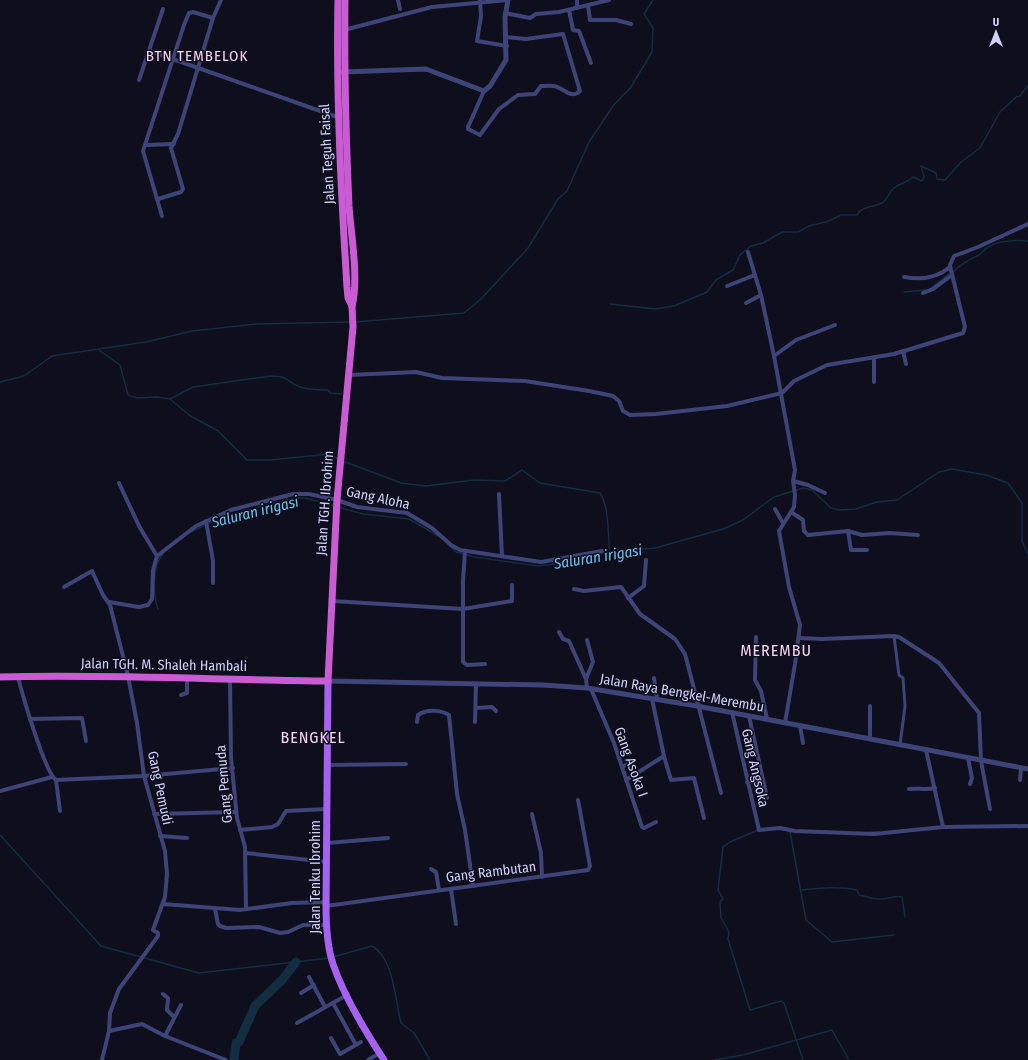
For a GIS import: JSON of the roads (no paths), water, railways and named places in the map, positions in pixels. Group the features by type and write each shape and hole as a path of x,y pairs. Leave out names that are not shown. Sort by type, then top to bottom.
{"highway":[{"name":"Jalan Teguh Faisal","path":"338,0 337,72 354,272 354,297 352,306 353,327"},
{"name":"Jalan Teguh Faisal","path":"342,118 345,72 345,0"},
{"name":"Jalan TGH. Ibrohim","path":"328,681 336,511 353,327"},
{"name":"Jalan TGH. M. Shaleh Hambali","path":"0,677 128,676 230,680 328,681"}],"main road":[{"name":"Jalan Tenku Ibrohim","path":"328,681 326,904 330,951 333,963 347,995 384,1060"}],"street":[{"path":"158,199 182,192 183,189 171,149 199,69 213,18 221,0"},
{"path":"398,0 400,9"},
{"path":"445,0 446,6"},
{"path":"344,30 432,7 508,0 505,13 507,56 504,66 490,86 484,91 468,126 468,128 480,135 499,109 518,95 535,94 541,86 558,87 568,94 580,92 562,29"},
{"path":"577,0 577,8"},
{"path":"505,13 530,18 536,14 569,10 609,0"},
{"path":"480,2 481,16 477,41 506,46"},
{"path":"588,5 590,20 616,20 631,24"},
{"path":"139,80 164,9"},
{"path":"569,10 572,30 579,31 592,63"},
{"path":"162,216 144,155 146,145 172,60 189,13 192,12 213,18"},
{"path":"506,37 526,39 563,34"},
{"path":"150,51 172,60 342,118"},
{"path":"337,72 426,69 484,91"},
{"path":"146,145 174,144"},
{"path":"904,277 928,277 944,272 950,267 954,256 978,247 1028,224"},
{"path":"748,252 761,295 782,392 794,464 793,483 795,500 791,512 780,528 780,538 790,593 799,620 799,638 785,723"},
{"path":"349,375 416,372 442,378 525,381 613,396 619,401 623,411 632,415 679,412 727,406 782,392 794,381 815,370 842,362 874,358 903,351 965,331 950,267"},
{"path":"726,286 754,275"},
{"path":"923,293 933,289 952,275"},
{"path":"746,302 761,295"},
{"path":"774,356 796,340 834,326"},
{"path":"903,351 906,364"},
{"path":"874,358 874,382"},
{"path":"64,587 92,571 109,604 139,607 150,602 152,595 153,570 157,556 139,526 119,483"},
{"path":"793,483 808,485 825,493"},
{"name":"Gang Aloha","path":"157,556 207,523 231,510 293,494 309,494 357,507 400,512 411,515 432,528 451,545 465,553 502,556 541,562 602,551"},
{"path":"499,494 502,556"},
{"path":"775,509 782,523"},
{"path":"791,512 803,520 804,532 808,535 848,531 862,534 890,533 918,535"},
{"path":"207,523 213,583"},
{"path":"848,531 851,550 867,550"},
{"path":"465,553 463,609 464,663 467,665 485,664"},
{"path":"628,598 644,586 646,560"},
{"path":"332,602 463,609 512,601 512,585"},
{"path":"574,589 584,591 622,588 640,614 675,639 682,648 687,659 697,706 720,794"},
{"name":"Gang Pemudi","path":"109,604 128,676 137,723 144,776 167,866 166,889 163,904 153,930 158,934 155,942 119,989 110,1013 109,1031"},
{"name":"Gang Asoka I","path":"559,632 563,639 569,641 586,679 622,767 642,828 656,822"},
{"path":"799,638 822,639 894,636 899,637 939,663 977,711 980,717 981,761 990,809"},
{"path":"894,636 899,675 903,678 905,706 900,745"},
{"path":"756,637 755,680 761,691 766,719"},
{"path":"586,679 593,662 587,640"},
{"path":"18,676 40,751 52,777 56,780 144,776 233,768"},
{"path":"181,695 187,693 187,678"},
{"path":"654,678 654,699 664,756 672,780 694,778 704,818"},
{"name":"Gang Pemuda","path":"230,680 230,711 236,812 246,853 246,909"},
{"name":"Jalan Raya Bengkel-Merembu","path":"328,681 543,685 589,689 732,712 1028,769"},
{"path":"475,722 476,684"},
{"path":"870,706 870,739"},
{"path":"476,708 492,707 496,710"},
{"path":"417,722 418,715 422,713 443,712 449,715 457,794 465,830 473,886"},
{"name":"Gang Angsoka","path":"732,712 747,782 758,828 760,830 780,828 794,831 874,834 943,827"},
{"path":"749,716 767,798"},
{"path":"30,719 82,718 86,741"},
{"path":"800,726 803,743"},
{"path":"926,750 943,827 1028,826"},
{"path":"626,780 664,756"},
{"path":"968,758 972,778 970,784"},
{"path":"622,767 630,763"},
{"path":"328,765 406,764"},
{"path":"1020,780 1021,768"},
{"path":"0,791 52,777"},
{"path":"747,782 762,778"},
{"path":"56,780 60,811"},
{"path":"910,788 920,788 926,790 935,788"},
{"name":"Gang Rambutan","path":"163,904 215,909 246,909 279,904 326,904 586,871 590,868 578,800"},
{"path":"240,830 272,827 278,824 286,811 328,809"},
{"path":"154,814 236,812"},
{"path":"532,814 541,853 542,877"},
{"path":"160,836 187,838"},
{"path":"327,843 388,838"},
{"path":"246,853 327,862"},
{"path":"431,869 436,872 439,890"},
{"path":"450,889 456,924"},
{"path":"215,909 218,924 222,927 259,928 280,933 288,932 303,925 327,925"},
{"path":"310,976 325,1008"},
{"path":"300,993 314,985"},
{"path":"163,994 168,998 167,1010 174,1017"},
{"path":"297,1023 347,995"},
{"path":"333,1003 356,1045"},
{"path":"165,1036 181,1005"},
{"path":"102,1060 109,1031 142,1024 165,1036 226,1060"},
{"path":"331,1038 340,1054 361,1042"},
{"path":"368,1060 380,1053"}],"waterway":[{"path":"355,322 464,313 481,299 528,248 558,199 567,191 589,142 613,106 631,87 652,52 653,28 644,14 653,0"},
{"path":"610,304 655,309 674,306 707,292 716,280 733,270 740,255 751,246 763,243 782,232 798,232 809,226 829,221 841,215 857,215 865,208 879,205 894,188 913,177 922,181 924,177 921,166 936,173 937,179 945,180 961,162 980,148 1000,112 1016,97 1020,96 1028,85"},
{"path":"953,272 968,260 979,255 987,248 997,243 1008,241 1028,241"},
{"path":"931,288 950,273"},
{"path":"904,292 926,290"},
{"path":"0,382 24,376 52,356 146,342 192,331 257,324 351,322"},
{"path":"99,350 120,365 128,395 137,398 157,397 170,399 189,415 218,431 247,460 270,460 330,454 338,459"},
{"path":"170,399 193,387 271,376 285,378 303,388 328,390 330,393 341,394"},
{"path":"343,461 401,483 426,486 474,480 505,481 522,470 540,483 600,493 607,513 610,552"},
{"name":"Saluran irigasi","path":"450,546 456,552 475,557 537,566 555,564 610,552 655,548 723,529 743,520 774,497 803,488 812,490 831,508 840,510 856,509 877,502 897,500 939,472 952,469 986,475 1008,483 1022,503 1022,541 1028,555"},
{"name":"Saluran irigasi","path":"191,532 209,523 244,511 296,498 305,498 335,506"},
{"name":"Saluran irigasi","path":"338,507 363,514 409,519 440,537"},
{"name":"Saluran irigasi","path":"158,609 154,581 157,565 163,554"},
{"path":"758,830 730,842 723,847 718,890 723,899 720,902 721,918 729,932 728,939 750,1010 781,1001 784,1003 803,1060"},
{"path":"790,832 806,920 832,942 894,935"},
{"path":"869,832 879,832"},
{"path":"0,835 101,946 199,973 329,958"},
{"path":"802,890 844,888 857,890 859,895 874,899 902,897 905,917"},
{"path":"333,957 372,946 379,952 385,960 389,970 401,1023 414,1033 430,1060"},
{"path":"234,1060 236,1043 239,1042 255,1006 282,980 296,962"},
{"path":"715,1060 743,1055 832,1030 849,1060"}],"district":[{"name":"BTN TEMBELOK","path":"197,56"},
{"name":"MEREMBU","path":"776,650"},
{"name":"BENGKEL","path":"313,737"}]}
